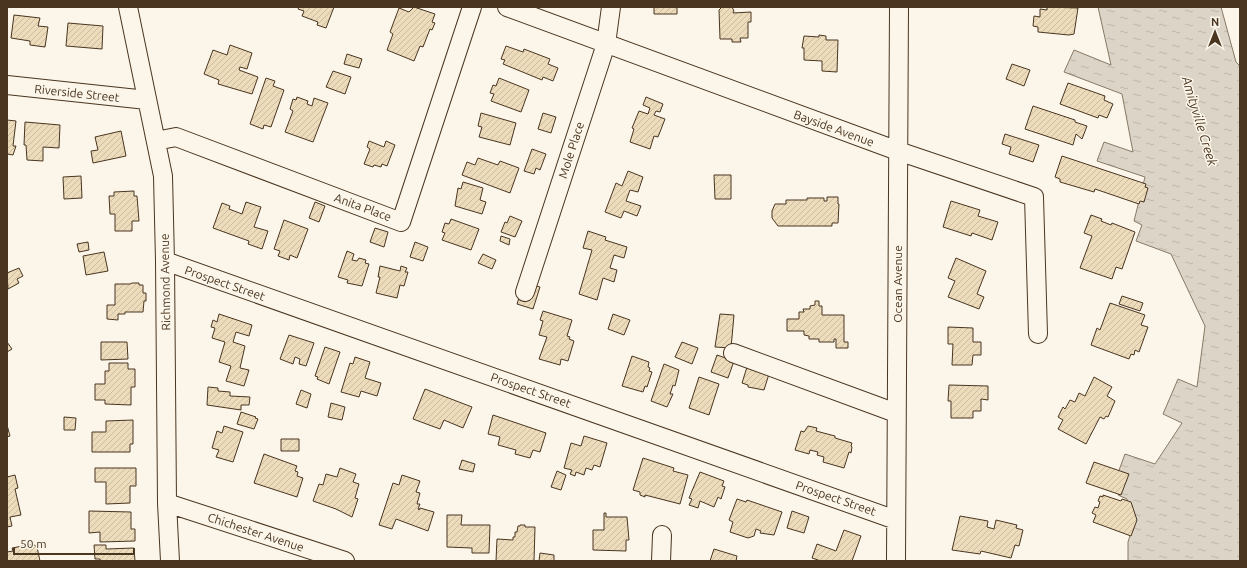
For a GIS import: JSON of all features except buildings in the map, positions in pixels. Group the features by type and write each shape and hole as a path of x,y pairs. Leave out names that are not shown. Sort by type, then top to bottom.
{"street":[{"name":"Richmond Avenue","path":"128,7 163,176 166,261 167,503 170,561"},
{"name":"Anita Place","path":"156,140 176,137 401,222 472,7"},
{"name":"Bayside Avenue","path":"507,7 898,151 1034,197 1038,334"},
{"name":"Mole Place","path":"525,292 606,44 611,7"},
{"name":"Ocean Avenue","path":"896,561 899,7"},
{"name":"Riverside Street","path":"7,85 147,100"},
{"name":"Prospect Street","path":"166,261 896,520"},
{"path":"733,353 896,413"},
{"name":"Chichester Avenue","path":"167,503 345,561"},
{"path":"661,561 662,535"}],"water":[{"name":"Amityville Creek","path":"1098,7 1221,7 1236,62 1240,66 1240,561 1128,561 1128,542 1133,526 1127,499 1118,495 1125,476 1118,473 1125,454 1155,464 1182,423 1163,414 1178,379 1197,387 1205,326 1171,254 1136,241 1142,225 1134,221 1145,177 1097,161 1104,142 1133,152 1122,94 1064,72 1074,50 1111,65"}]}
